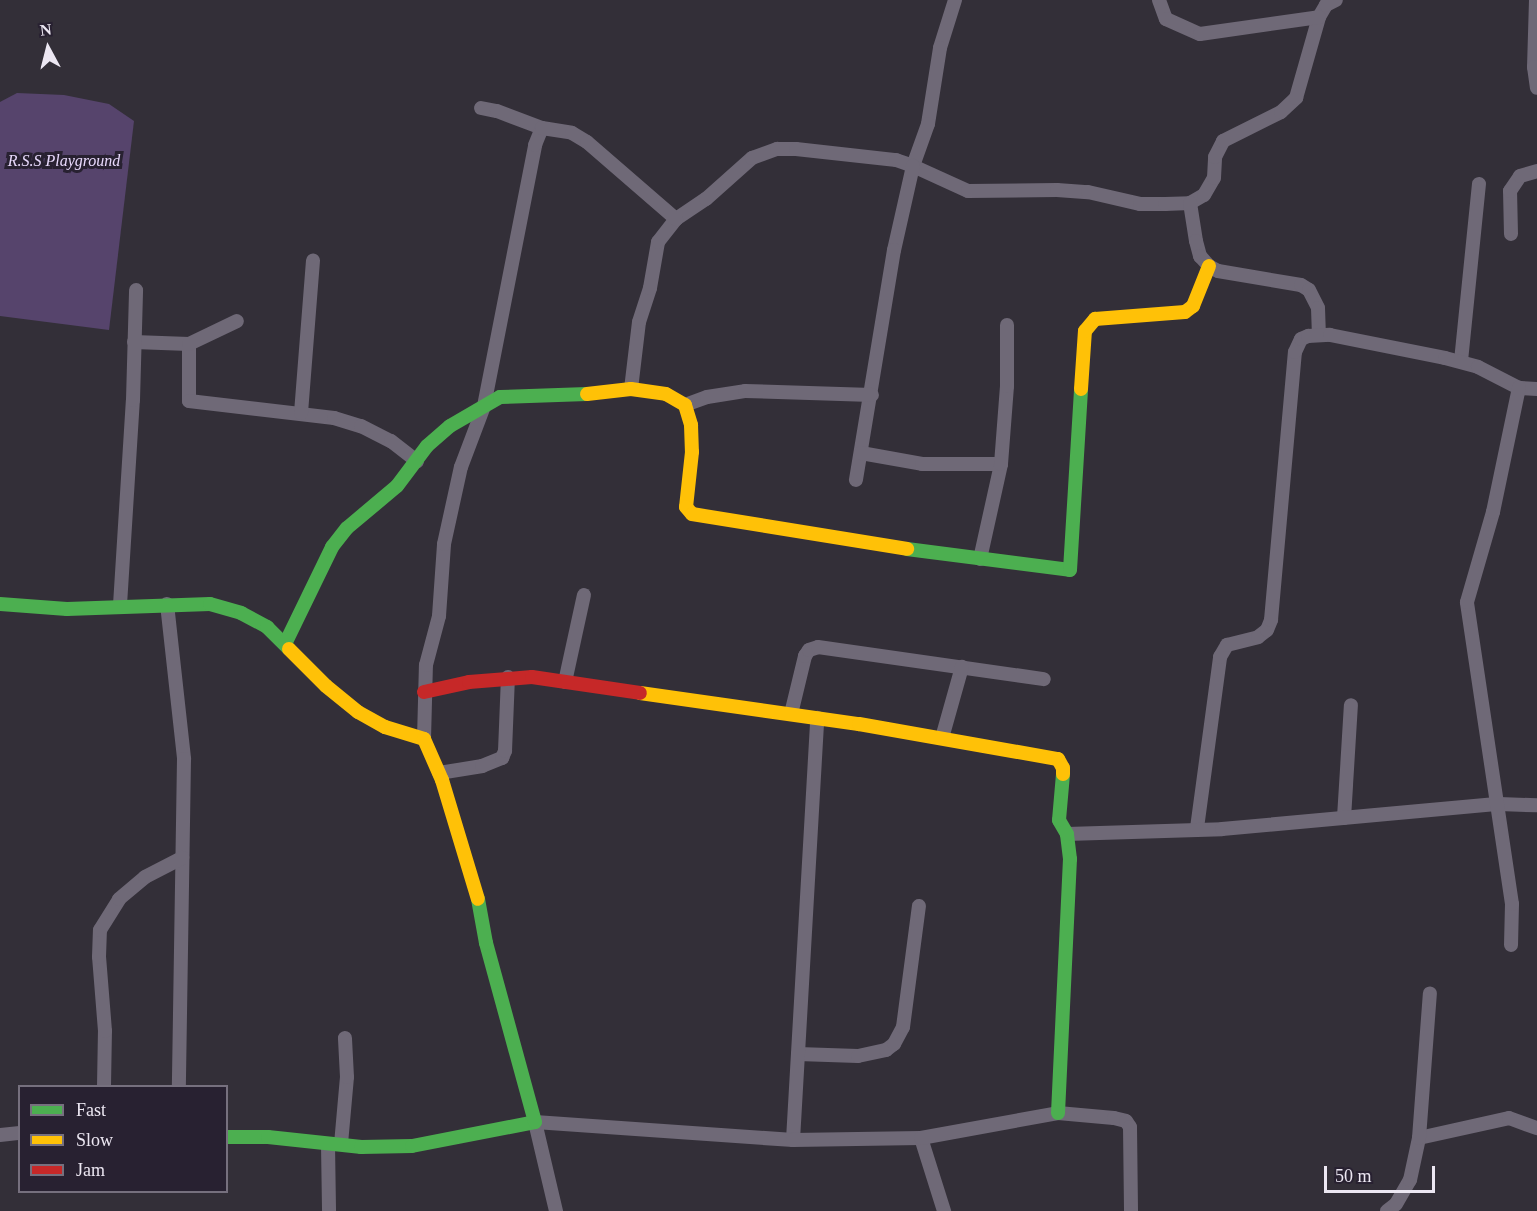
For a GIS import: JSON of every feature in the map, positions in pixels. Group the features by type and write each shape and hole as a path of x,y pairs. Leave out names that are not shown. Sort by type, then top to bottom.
{"street":[{"path":"856,480 872,395 894,250 913,166 928,124 940,48 955,0"},
{"path":"1159,0 1166,19 1200,34 1319,17"},
{"path":"631,389 639,321 650,288 658,242 676,219 706,199 752,158 777,149 869,156 913,166 968,190 1057,190 1088,192 1140,204 1190,203 1203,195 1214,178 1215,157 1223,141 1281,112 1296,98 1319,17 1326,5 1336,0"},
{"path":"1536,0 1534,67 1537,88"},
{"path":"481,108 497,111 542,129 572,134 587,142 676,219"},
{"path":"542,129 535,145 484,406 462,467 447,533 440,616 426,664 424,739 439,773 477,896 486,943 535,1122 556,1211"},
{"path":"1511,234 1510,191 1521,176 1537,171"},
{"path":"1461,361 1479,184"},
{"path":"1190,203 1200,256 1209,266 1218,271 1301,285 1309,290 1318,308 1319,334"},
{"path":"301,414 313,260"},
{"path":"285,644 332,547 347,528 397,486 427,446 450,426 500,397 608,393 631,389 666,394 678,399 685,405 691,425 692,452 686,507 692,514 980,559 1070,570 1085,331 1095,319 1110,316 1164,315 1185,312 1192,306 1209,266"},
{"path":"120,605 136,290"},
{"path":"134,342 189,344 237,321"},
{"path":"980,559 1001,464 1007,386 1007,325"},
{"path":"1197,828 1220,657 1227,645 1258,638 1267,630 1271,620 1295,352 1301,339 1319,334 1461,361 1519,388 1537,389"},
{"path":"189,344 189,401 334,418 361,426 391,441 417,461"},
{"path":"1511,945 1512,904 1499,804 1467,602 1493,512 1519,388"},
{"path":"685,405 707,397 745,391 872,395"},
{"path":"861,453 922,464 1001,464"},
{"path":"565,682 584,595"},
{"path":"0,604 67,609 120,605 210,604 241,613 267,627 326,686 358,712 385,727 424,739"},
{"path":"167,604 184,759 179,1085"},
{"path":"791,714 805,656 812,648 1044,679"},
{"path":"942,738 962,667"},
{"path":"424,692 469,682 508,677 532,677 817,718 1058,759 1063,768 1059,820 1067,834 1070,859 1058,1113"},
{"path":"439,773 482,766 502,758 505,751 508,677"},
{"path":"1344,818 1351,705"},
{"path":"793,1140 817,718"},
{"path":"1067,834 1197,828 1222,829 1499,804 1537,805"},
{"path":"105,1085 105,1030 99,957 100,930 118,899 145,877 182,858"},
{"path":"798,1054 858,1056 886,1050 894,1044 903,1027 919,906"},
{"path":"1387,1211 1396,1204 1410,1180 1419,1138 1430,993"},
{"path":"329,1211 335,1145 347,1077 345,1038"},
{"path":"228,1137 268,1137 335,1145 412,1146 535,1122 793,1140 921,1138 1058,1113 1126,1121 1130,1127 1131,1211"},
{"path":"1419,1138 1509,1118 1537,1128"},
{"path":"0,1135 18,1134"},
{"path":"921,1138 944,1211"}],"green space":[{"name":"R.S.S Playground","path":"17,93 64,95 109,104 134,121 109,330 0,316 0,102"}],"traffic: fast":[{"path":"907,549 1070,570 1081,389"},
{"path":"285,644 332,547 347,528 397,486 427,446 450,426 500,397 587,394"},
{"path":"0,604 67,609 210,604 241,613 267,627 289,649"},
{"path":"1058,1113 1070,859 1067,834 1059,820 1063,774"},
{"path":"228,1137 268,1137 361,1147 412,1146 535,1122 486,943 478,899"}],"traffic: slow":[{"path":"1081,389 1085,331 1095,319 1185,312 1193,306 1209,266"},
{"path":"587,394 631,389 666,394 685,405 691,425 692,452 686,507 692,514 907,549"},
{"path":"289,649 326,686 358,712 385,727 424,739 442,780 478,899"},
{"path":"640,693 859,724 1058,759 1063,768 1063,774"}],"traffic: jam":[{"path":"424,692 469,682 532,677 640,693"}]}
